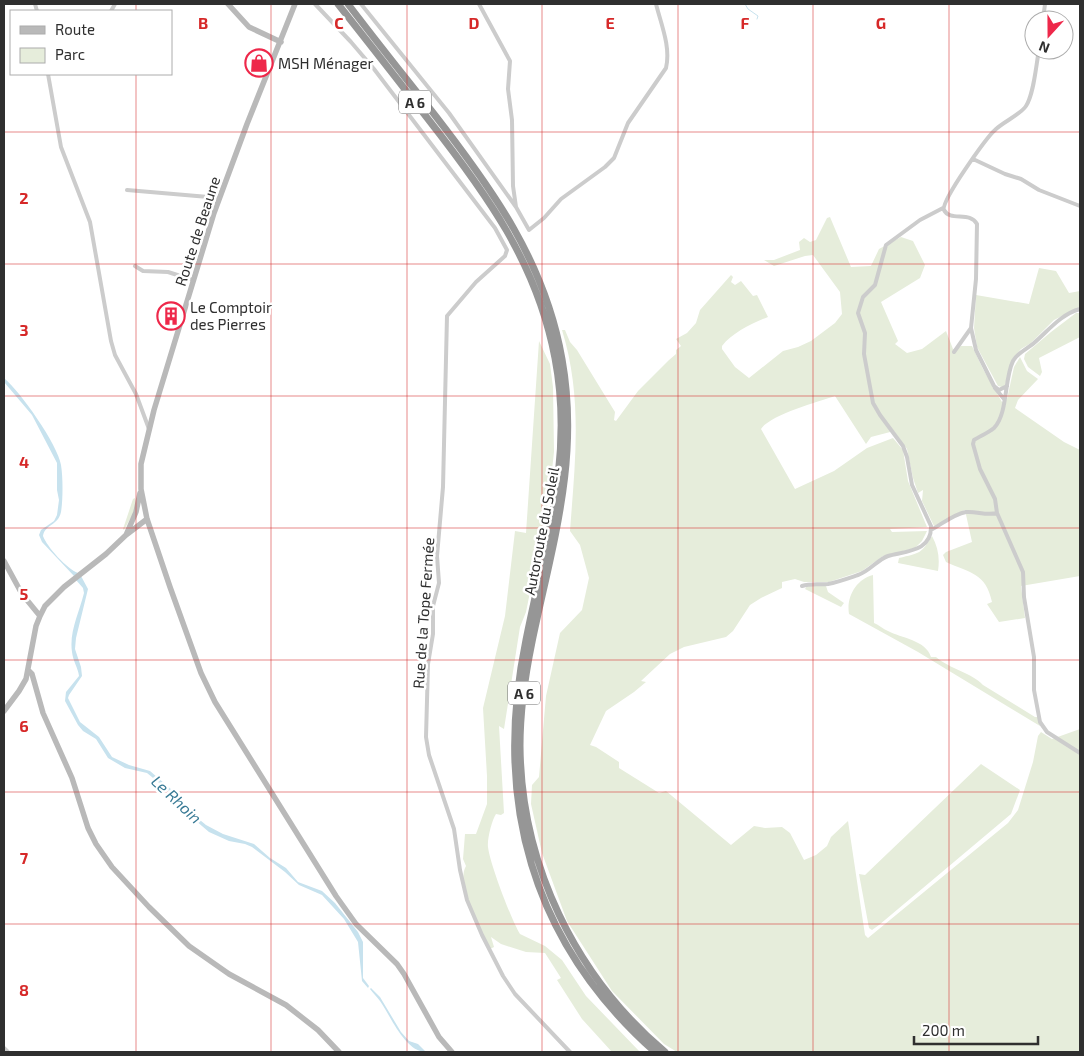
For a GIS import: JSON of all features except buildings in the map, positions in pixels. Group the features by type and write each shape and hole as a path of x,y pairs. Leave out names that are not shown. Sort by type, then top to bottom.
{"highway":[{"name":"Autoroute du Soleil","path":"338,4 458,157 487,198 519,250 544,312 554,351 560,390 561,454 553,519 517,689 513,746 518,802 525,842 536,878 546,905 564,941 583,972 608,1005 655,1052"},
{"name":"Autoroute du Soleil","path":"348,4 463,152 493,194 525,247 539,278 550,311 562,357 567,389 568,455 560,520 532,642 523,698 520,746 524,801 532,841 541,872 570,938 613,1000 634,1024 666,1052"}],"street":[{"path":"228,4 250,27 281,42"},
{"name":"Route de Beaune","path":"295,4 220,198 193,280 149,429 141,464 141,489 151,532 198,665 214,702 336,896 364,932 397,964 440,1037 452,1052"},
{"path":"361,4 460,129 516,207 529,230 544,218 561,199 605,167 614,158 631,118 666,68 668,59 656,4"},
{"path":"479,4 508,54 510,62 508,89 512,120 512,175 516,207"},
{"name":"Rue de la Tope Fermée","path":"317,5 374,69 492,223 507,249 506,254 476,282 447,316 443,487 437,556 439,583 434,603 433,634 428,664 426,720 428,749 454,829 467,900 482,935 511,988 536,1018 570,1052"},
{"path":"943,208 944,202 958,180 994,130 1026,107 1033,85 1037,60"},
{"path":"48,75 60,146 90,222 111,341 115,355 136,394 149,429"},
{"path":"973,159 982,165 994,168 1025,181 1039,190 1080,206"},
{"path":"127,190 220,198"},
{"path":"943,208 950,215 972,218 977,226 976,272 971,328 976,350 997,392 1004,400"},
{"path":"802,586 830,583 859,574 885,558 913,551 920,547 928,538 931,530 931,526 912,486 907,457 902,446 873,403 865,360 864,333 858,313 863,297 875,285 886,245 920,220 943,208"},
{"path":"135,266 143,271 168,272 193,280"},
{"path":"1080,309 1063,317 1015,358 997,424 993,429 974,440 978,463 995,499 998,513 1023,572 1024,597 1035,663 1034,690 1041,724 1050,734 1080,753"},
{"path":"954,352 971,328"},
{"path":"994,386 999,390 1007,386"},
{"path":"126,535 141,489"},
{"path":"931,530 959,514 968,512 989,515 998,513"},
{"path":"4,711 22,686 28,670 40,616 52,598 147,518 141,515 133,518"},
{"path":"133,530 142,529 151,532"},
{"path":"4,561 22,594 40,616"},
{"path":"28,670 32,672 43,713 72,778 88,828 112,868 149,908 189,946 229,974 286,1005 318,1030 339,1052"},
{"path":"4,1048 8,1052"}],"green space":[{"path":"830,217 851,267 871,266 879,249 901,237 913,241 925,265 920,278 881,302 898,341 895,344 907,353 922,349 946,331 953,349 961,346 972,346 1002,402 1007,399 1014,367 1020,357 1027,371 1038,379 1018,400 1015,408 1064,442 1080,450 1080,576 1021,586 1025,618 999,622 987,604 992,602 986,585 976,575 946,562 943,555 946,552 972,542 965,510 934,526 922,501 923,490 918,493 907,449 894,431 871,437 866,444 835,396 806,405 774,419 761,429 795,489 834,471 867,448 893,438 903,450 908,481 927,527 890,529 892,532 927,531 922,541 915,548 883,556 862,571 829,582 804,582 795,579 782,582 782,588 750,605 733,631 726,637 684,647 670,654 641,681 646,682 606,711 590,745 619,762 619,768 659,793 666,791 731,845 754,826 765,828 782,827 790,833 804,860 816,855 827,846 831,837 848,821 865,935 868,938 1008,823 1018,810 1033,762 1038,736 1041,732 1052,739 1080,729 1080,1052 677,1052 664,1044 612,991 567,921 542,853 531,804 532,785 539,777 546,696 560,633 582,610 589,578 580,545 570,531 576,430 573,380 562,330 565,330 570,342 577,350 615,412 614,420 616,421 638,391 676,354 676,350 681,346 676,339 687,333 696,323 700,310 731,275 733,277 731,282 735,285 741,281 753,296 757,295 768,317 743,329 722,346 722,349 735,367 749,378 783,351 811,341 835,323 842,314 840,292 813,255 774,266 764,260 774,260 800,250 799,242 804,238 810,242 816,240 827,218"},
{"path":"1039,268 1056,271 1069,293 1080,291 1080,307 1054,320 1031,343 1021,349 1012,360 1005,385 1002,387 998,386 977,347 974,328 976,295 1029,304"},
{"path":"1076,313 1080,313 1080,337 1039,358 1042,372 1040,376 1028,367 1024,359 1025,354"},
{"path":"539,341 550,364 553,387 554,452 549,497 526,612 520,627 504,729 499,726 504,813 501,815 496,814 494,817 488,847 501,891 520,934 545,946 562,960 586,996 640,1052 612,1052 582,1019 557,980 561,978 545,953 526,952 501,944 491,937 494,947 490,949 466,896 464,884 466,866 463,859 465,834 476,834 487,804 483,708 505,616 515,531 526,533"},
{"path":"135,498 136,508 124,530 133,499"},
{"path":"932,536 938,553 938,571 898,563 899,558 916,554 922,550"},
{"path":"873,575 874,623 886,630 919,643 928,651 931,657 936,657 973,677 1035,717 1038,717 1040,726 918,652 849,614 849,601 854,589 862,580"},
{"path":"807,586 826,586 828,592 844,603 841,607 805,589"},
{"path":"981,764 1020,790 1011,814 879,925 872,930 869,928 859,874 865,875"}],"water":[{"path":"4,378 19,394 46,432 58,456 62,476 61,512 57,520 46,529 43,536 58,557 68,567 78,573 74,576 42,542 39,535 41,530 54,521 57,515 59,500 57,463 32,415 4,382"},
{"path":"81,576 88,589 75,649 82,676 68,698 80,722 99,737 112,757 129,765 150,771 172,790 178,802 206,825 223,834 254,844 270,858 286,868 298,882 322,891 335,903 358,932 363,942 363,978 369,986 368,988 362,981 358,942 344,919 322,895 299,885 252,847 229,841 209,832 175,803 169,791 147,773 125,768 108,758 96,739 83,731 78,725 65,701 66,692 79,676 71,645 73,630 84,593 83,588 76,580"},
{"path":"371,988 380,997 401,1032 409,1041 418,1044 426,1052 411,1046 405,1040"}],"waterway":[{"path":"745,4 748,9 758,16 757,19"}],"place":[{"name":"MSH Ménager","path":"259,63"},
{"name":"Le Comptoir des Pierres","path":"171,316"}],"water label":[{"name":"Le Rhoin","path":"177,799"}]}
